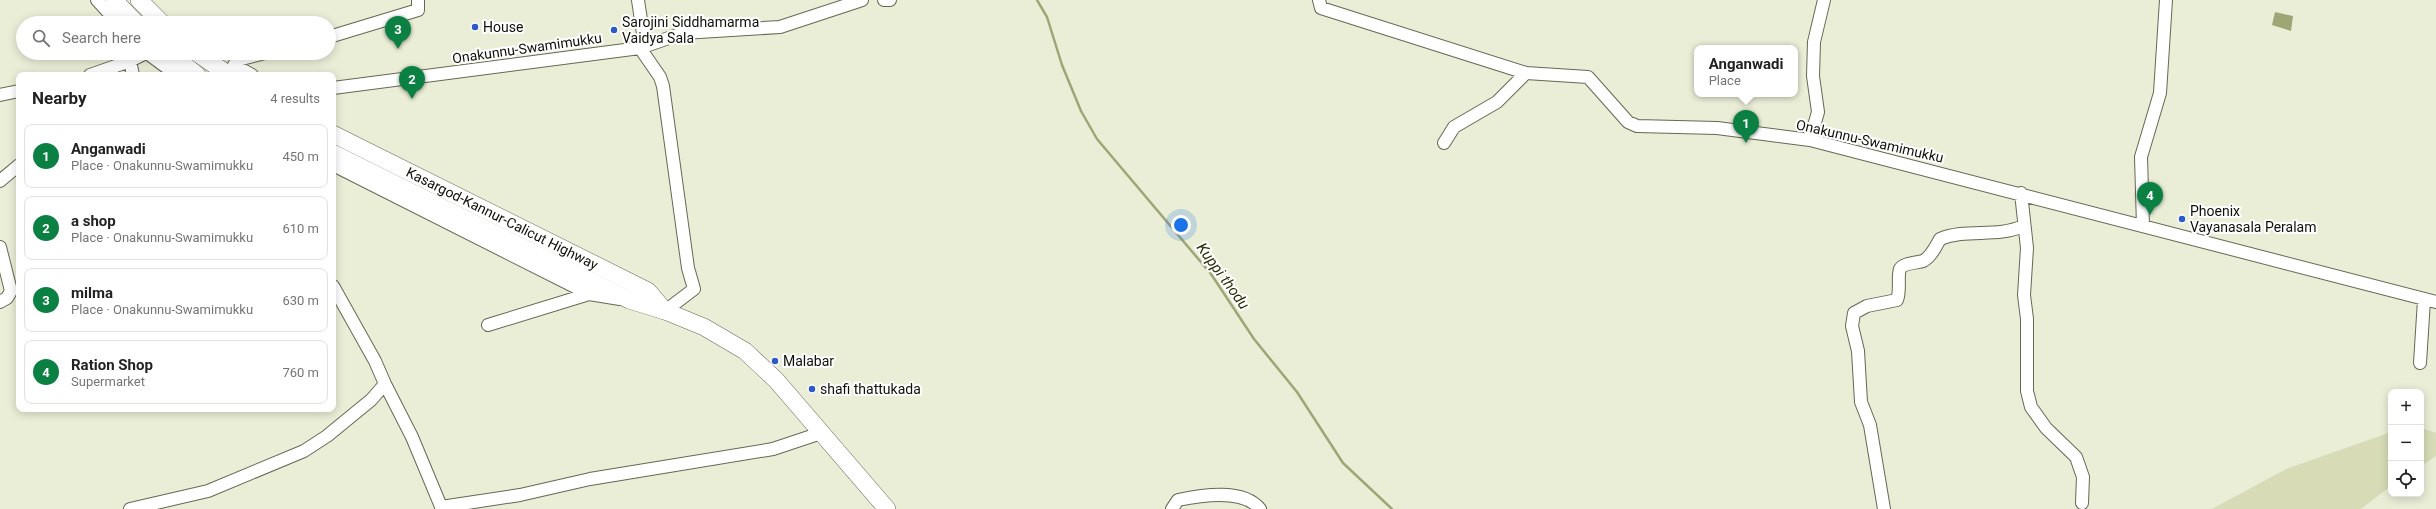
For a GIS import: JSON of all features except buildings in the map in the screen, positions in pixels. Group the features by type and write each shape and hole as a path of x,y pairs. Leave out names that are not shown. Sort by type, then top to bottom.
{"highway":[{"path":"114,0 129,16"},
{"path":"139,0 155,16"},
{"path":"178,60 193,72"},
{"path":"207,60 225,72"},
{"name":"Kasargod-Kannur-Calicut Highway","path":"336,135 648,290 665,311"},
{"name":"Kasargod-Kannur-Calicut Highway","path":"336,154 629,300 665,311 704,328 745,351 776,380 888,509"}],"street":[{"path":"97,0 112,16"},
{"path":"336,35 418,10 418,0"},
{"path":"638,0 643,48 660,77 663,86 688,268 694,289 665,311"},
{"name":"Onakunnu-Swamimukku","path":"336,88 643,48 683,33 780,27 862,0"},
{"path":"884,0 890,0"},
{"name":"Onakunnu-Swamimukku","path":"1319,0 1321,8 1526,73 1588,77 1628,122 1637,126 1718,128 1810,140 2430,301"},
{"path":"1810,140 1818,112 1813,76 1814,42 1824,0"},
{"path":"2143,226 2141,157 2160,93 2166,0"},
{"path":"156,60 173,72"},
{"path":"238,60 234,64 247,72"},
{"path":"99,72 130,61 132,72"},
{"path":"1444,143 1454,127 1497,102 1526,73"},
{"path":"0,95 16,92"},
{"path":"336,167 588,294 629,300"},
{"path":"0,181 16,168"},
{"path":"2021,194 2023,226 2027,248 2024,295 2027,319 2027,391 2031,406 2046,428 2076,457 2083,477 2082,503"},
{"path":"1884,509 1870,425 1862,402 1858,351 1852,326 1854,313 1867,306 1897,300 1900,291 1900,270 1902,266 1924,261 1930,255 1940,239 1959,234 2011,232 2023,226"},
{"path":"0,247 11,291 7,298 0,302"},
{"path":"336,291 375,361 412,437 442,508 520,495 590,479 773,449 822,433"},
{"path":"488,325 588,294"},
{"path":"2420,363 2430,301"},
{"path":"130,509 208,491 304,451 327,436 371,400 385,384"},
{"path":"1172,509 1178,500 1205,496 1232,496 1246,499 1260,509"}],"shaded area":[{"path":"2275,12 2293,16 2291,31 2272,25"},
{"path":"2424,429 2436,433 2436,456 2424,464"},
{"path":"2388,433 2388,488 2361,509 2212,509 2286,469"}],"waterway":[{"name":"Kuppi thodu","path":"1037,0 1047,17 1062,65 1081,111 1097,139 1211,274 1254,339 1297,392 1343,463 1392,509"}],"place":[{"name":"House","path":"475,27"},
{"name":"Sarojini Siddhamarma Vaidya Sala","path":"614,30"},
{"name":"milma","path":"398,49"},
{"name":"a shop","path":"412,99"},
{"name":"Anganwadi","path":"1746,143"},
{"name":"Ration Shop","path":"2150,215"},
{"name":"Phoenix Vayanasala Peralam","path":"2182,219"},
{"name":"Malabar","path":"775,361"},
{"name":"shafi thattukada","path":"812,389"}]}
